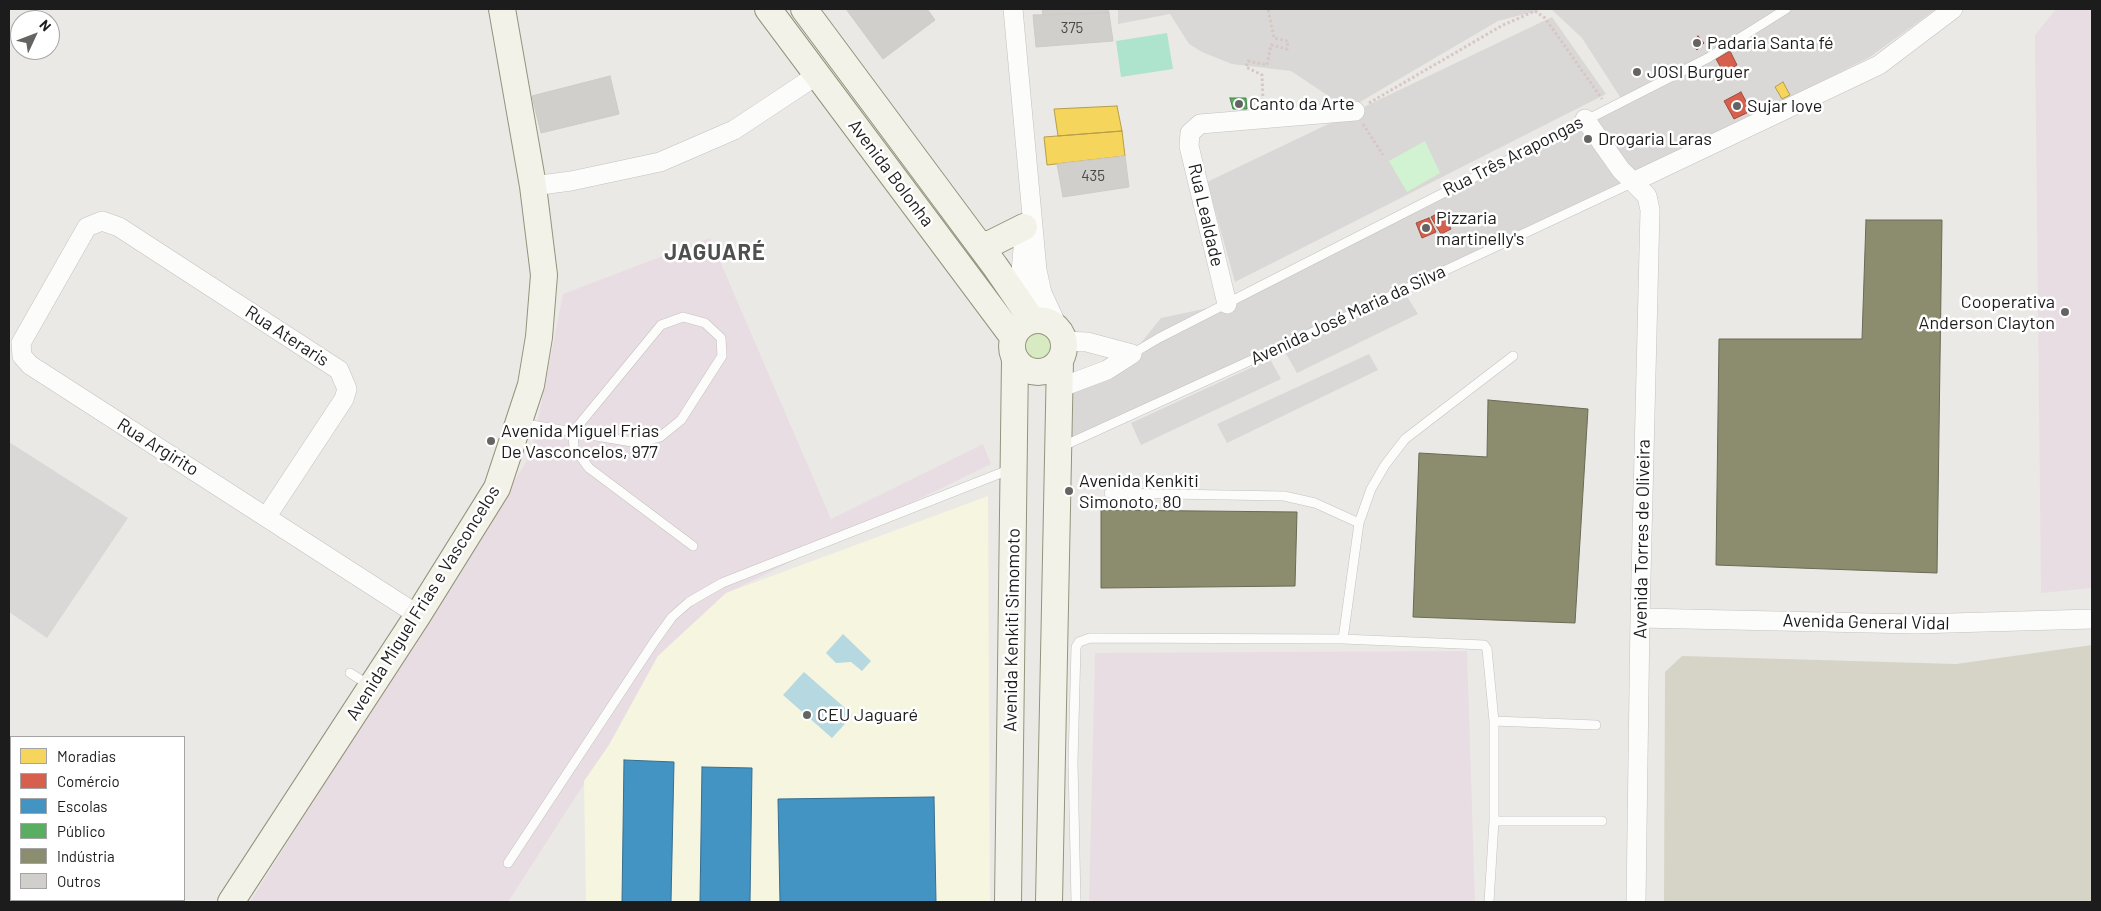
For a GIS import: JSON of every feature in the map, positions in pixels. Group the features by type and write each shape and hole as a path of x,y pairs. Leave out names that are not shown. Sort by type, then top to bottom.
{"main road":[{"name":"Avenida Miguel Frias e Vasconcelos","path":"231,902 418,615 497,488 520,423 531,385 539,336 544,275 533,186 502,9"},
{"name":"Avenida Bolonha","path":"768,9 1014,348"},
{"name":"Avenida Bolonha","path":"804,9 979,244 1050,334"},
{"path":"979,244 990,244 1024,228"},
{"path":"1022,324 1050,334 1050,369 1035,372 1027,370 1014,348 1022,324"},
{"path":"1049,902 1059,388 1050,334"},
{"name":"Avenida Kenkiti Simomoto","path":"1008,902 1014,348"},
{"path":"1010,774 1051,777"}],"street":[{"path":"1013,9 1040,284 1050,334"},
{"name":"Avenida José Maria da Silva","path":"1635,181 1879,64 1953,9"},
{"path":"533,186 581,179 660,162 734,130 817,75"},
{"path":"1265,118 1360,108"},
{"name":"Rua Lealdade","path":"1227,304 1189,146 1190,133 1200,124 1265,118"},
{"name":"Avenida Torres de Oliveira","path":"1585,119 1621,170 1635,181 1648,196 1650,210 1640,618 1636,902"},
{"path":"1031,203 1024,228 1021,273 1050,334"},
{"name":"Rua Ateraris","path":"88,227 102,221 120,227 339,370 347,389 344,399 267,516"},
{"name":"Rua Argirito","path":"88,227 21,343 22,356 30,365 418,615"},
{"path":"1050,334 1132,354"},
{"path":"1059,388 1107,370 1132,354"},
{"name":"Avenida General Vidal","path":"1640,618 1915,624 2092,619"}],"lane":[{"name":"Rua Três Arapongas","path":"1132,354 1159,338 1608,107 1708,58 1786,9"},
{"name":"Avenida José Maria da Silva","path":"1058,448 1322,328 1635,181"},
{"path":"520,423 573,432 638,443 660,437 681,420 722,356 721,338 705,323 683,317 661,325 573,432 574,448 588,468 693,546"},
{"path":"1343,639 1359,523 1371,489 1385,465 1405,439 1513,356"},
{"path":"508,863 654,642 672,617 689,602 722,583 1014,468"},
{"path":"1108,492 1284,496 1315,503 1359,523"},
{"path":"1076,902 1073,762 1076,647 1079,642 1090,638 1343,639 1484,645 1487,649 1494,722 1494,821 1489,902"},
{"path":"350,673 371,687"},
{"path":"1494,722 1596,725"},
{"path":"1494,821 1602,821"}],"path":[{"path":"1265,118 1262,75 1246,67 1248,61 1268,65 1271,44 1287,48 1288,40 1274,38 1268,9"},
{"path":"1383,154 1360,108 1503,25 1535,11 1545,18 1608,107"}],"shaded area":[{"path":"1118,9 1544,9 1498,21 1348,109 1291,71 1232,64 1202,52 1189,44 1170,14 1118,24"},
{"path":"1551,9 1936,9 1870,57 1629,179 1058,448 1059,388 1132,354 1161,318 1227,304 1622,100 1582,38"},
{"name":"Cooperativa Anderson Clayton","path":"2056,9 2092,9 2092,588 2041,593 2035,35"},
{"path":"1552,17 1606,94 1235,282 1207,182"},
{"path":"710,238 831,519 983,444 991,464 727,593 658,656 609,745 508,902 250,902 531,454 563,294"},
{"path":"1406,295 1418,314 1297,373 1285,352"},
{"path":"1369,354 1378,370 1227,443 1217,424"},
{"path":"1270,359 1281,379 1141,445 1131,423"},
{"path":"9,442 128,518 47,638 9,612"},
{"name":"CEU Jaguaré","path":"988,496 990,902 586,902 584,781 609,745 658,656 726,593"},
{"path":"2092,645 2092,902 1664,902 1665,672 1682,656 1956,664"},
{"path":"1467,651 1475,902 1089,902 1095,653"}],"green space":[{"path":"1167,33 1173,69 1121,77 1116,41"},
{"path":"1425,141 1440,173 1407,192 1389,161"},
{"path":"1038,333 1047,337 1051,346 1047,355 1038,359 1029,355 1025,346 1029,337"}],"water":[{"path":"843,634 871,661 862,671 851,662 836,663 826,653"},
{"path":"804,672 853,715 832,738 783,695"}],"building: Moradias":[{"path":"1783,82 1790,95 1782,99 1775,87"},
{"path":"1117,106 1122,131 1058,136 1054,109"},
{"path":"1122,131 1125,156 1047,165 1044,137"}],"building: Comércio":[{"name":"Padaria Santa fé","path":"1698,36 1704,43 1697,50 1691,43"},
{"path":"1730,51 1737,65 1724,73 1716,59"},
{"name":"Sujar love","path":"1741,92 1751,111 1734,119 1724,101"},
{"path":"1442,211 1451,229 1441,234 1431,217"},
{"name":"Pizzaria martinelly's","path":"1429,218 1436,232 1422,238 1416,223"}],"building: Escolas":[{"path":"624,760 674,762 671,902 622,902"},
{"path":"702,767 752,768 750,902 700,902"},
{"path":"934,797 936,902 780,902 778,799"}],"building: Público":[{"name":"Canto da Arte","path":"1230,98 1246,98 1247,109 1233,109"}],"building: Indústria":[{"path":"1866,220 1942,220 1937,573 1716,565 1719,339 1862,339"},
{"path":"1488,400 1588,409 1575,623 1413,617 1419,453 1487,457"},
{"path":"1101,510 1297,512 1295,586 1101,588"}],"building: Outros":[{"path":"846,9 927,9 935,20 883,59"},
{"path":"1042,9 1108,9 1109,13 1043,15"},
{"path":"1109,13 1113,41 1036,47 1033,15"},
{"path":"610,76 619,114 541,133 532,96"},
{"path":"1125,156 1129,187 1063,197 1057,164"}],"place":[{"name":"Padaria Santa fé","path":"1697,43"},
{"name":"JOSI Burguer","path":"1637,72"},
{"name":"Canto da Arte","path":"1239,104"},
{"name":"Sujar love","path":"1737,106"},
{"name":"Drogaria Laras","path":"1588,139"},
{"name":"Pizzaria martinelly's","path":"1426,228"},
{"name":"Cooperativa Anderson Clayton","path":"2065,312"},
{"name":"Avenida Miguel Frias De Vasconcelos, 977","path":"491,441"},
{"name":"Avenida Kenkiti Simonoto, 80","path":"1069,491"},
{"name":"CEU Jaguaré","path":"807,715"}],"district":[{"name":"JAGUARÉ","path":"715,253"}]}
